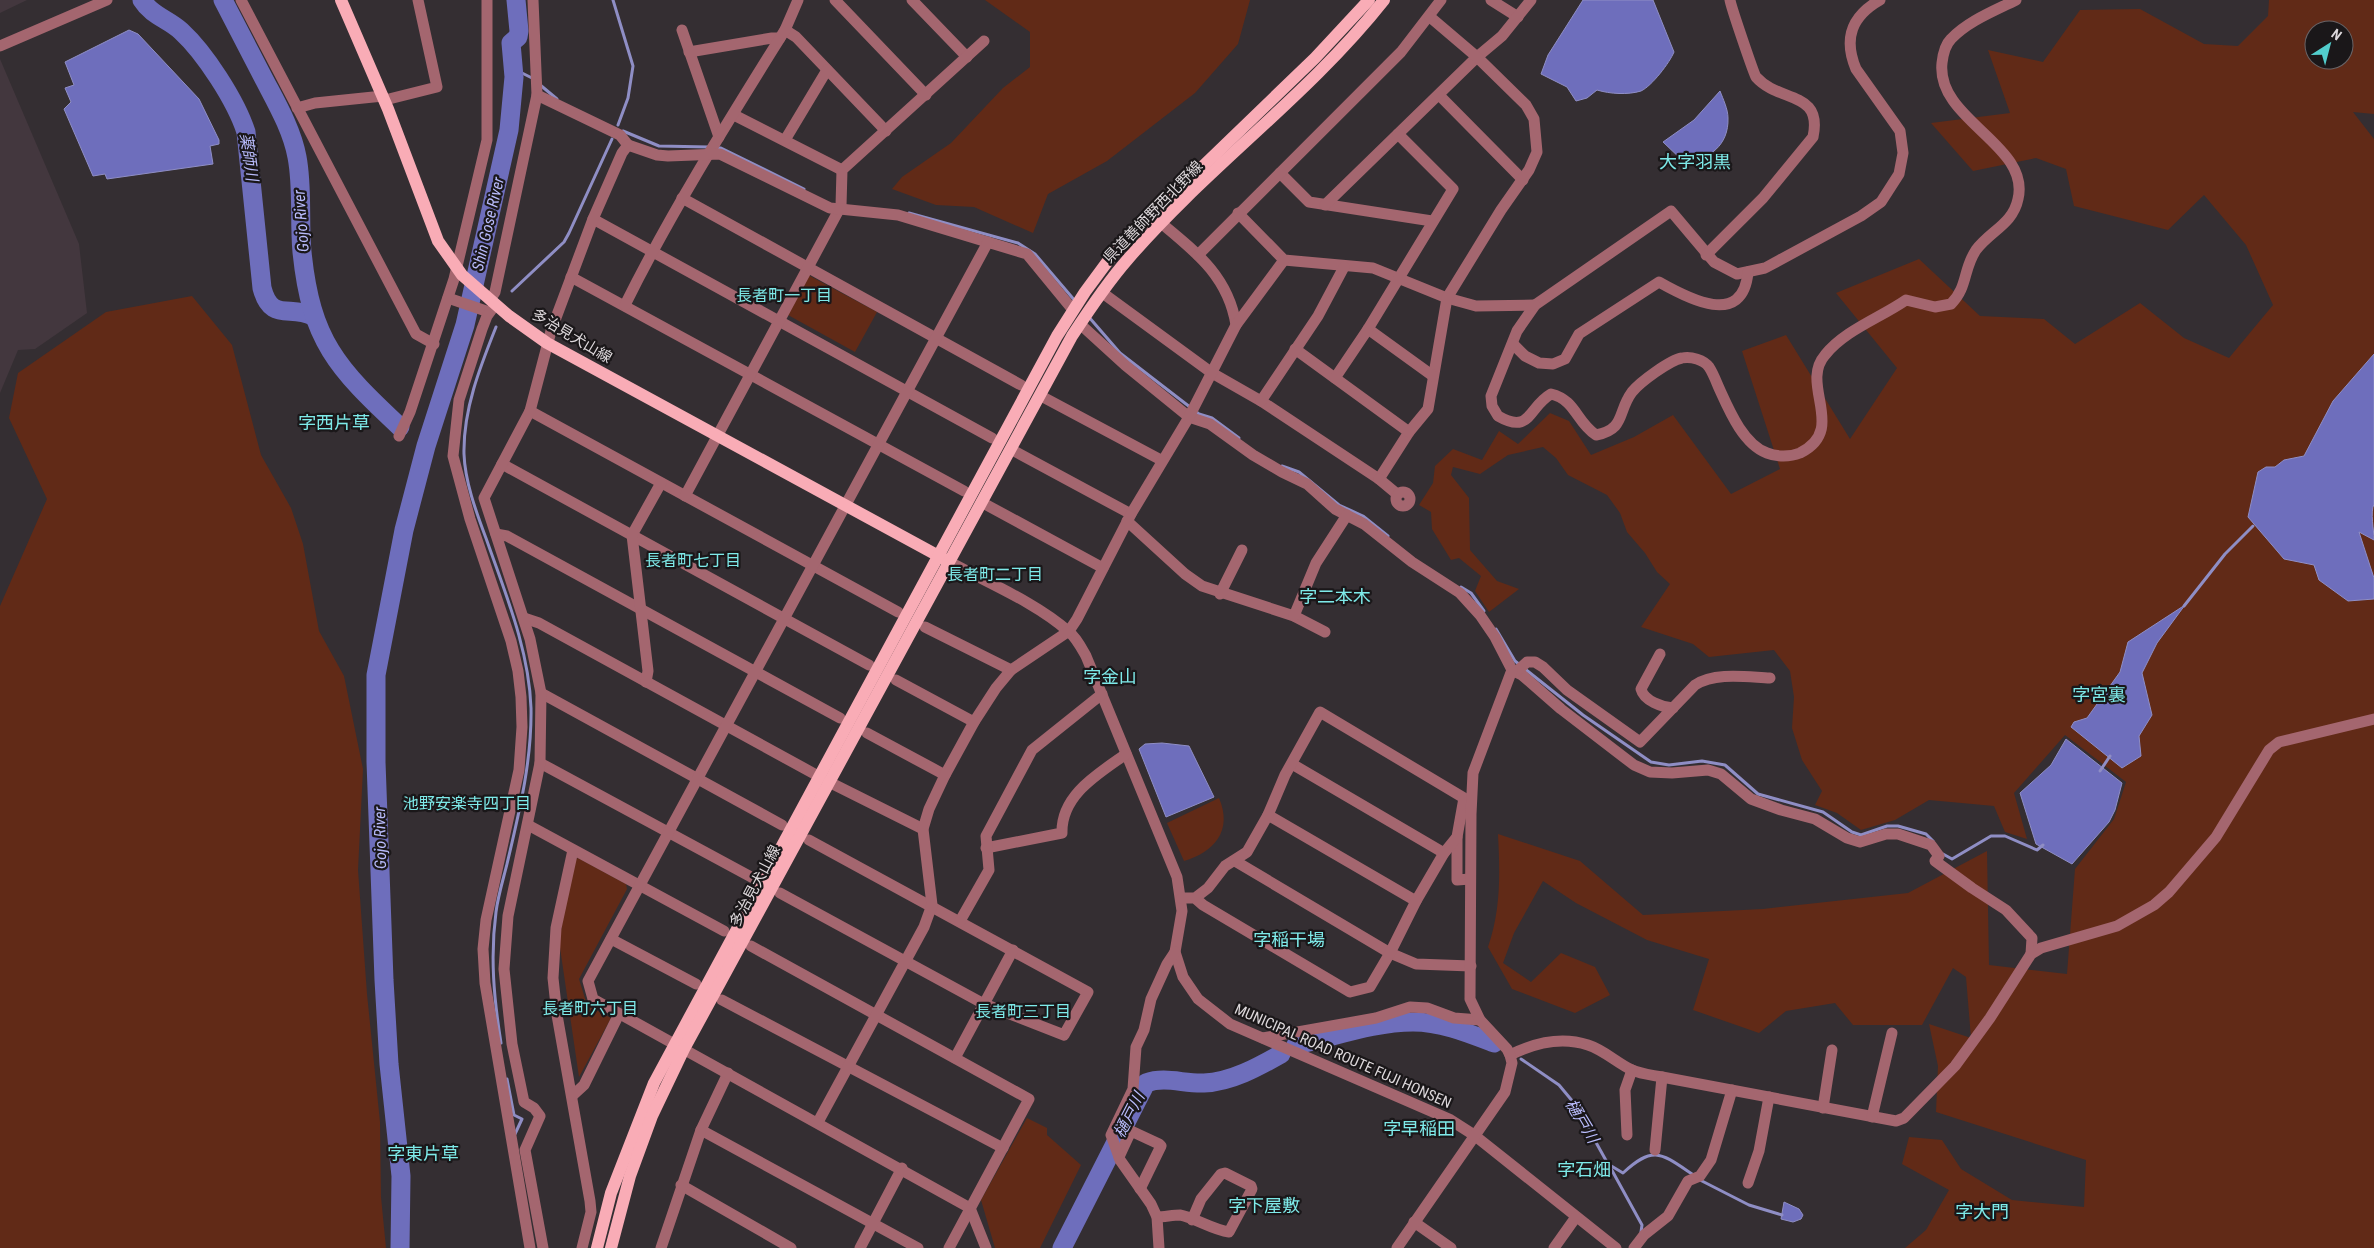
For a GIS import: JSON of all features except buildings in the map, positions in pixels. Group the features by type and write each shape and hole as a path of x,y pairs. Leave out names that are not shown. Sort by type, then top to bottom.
{"main road":[{"name":"多治見犬山線","path":"341,0 384,98 438,241 459,271 489,306 547,343 945,559 679,1046 654,1082 611,1193 597,1248"},
{"name":"県道善師野西北野線","path":"945,559 983,503 1085,317 1157,219 1315,58 1369,0"},
{"name":"県道善師野西北野線","path":"945,559 1057,336 1116,250 1157,219 1351,39 1384,0"},
{"name":"多治見犬山線","path":"611,1248 630,1176 679,1046"}],"street":[{"path":"0,46 107,0"},
{"path":"241,0 416,334 434,344"},
{"path":"297,108 315,103 384,98 437,87 418,0"},
{"path":"399,436 453,300 487,140 487,0"},
{"path":"530,1248 485,983 483,951 486,920 519,770 522,726 521,697 518,671 510,641 470,519 453,456 459,400 495,292 537,86 534,0"},
{"path":"625,305 682,198 783,34 798,0"},
{"path":"834,0 926,95"},
{"path":"912,0 967,57"},
{"path":"1198,255 1401,52 1430,17 1441,0"},
{"path":"1491,0 1518,17"},
{"path":"1325,205 1477,57 1502,36 1531,0"},
{"path":"1706,255 1763,198 1813,137 1815,128 1815,117 1812,108 1803,101 1770,88 1754,75 1730,0"},
{"path":"1880,0 1863,11 1854,24 1851,39 1852,61 1856,69 1900,131 1903,153 1899,174 1881,202 1861,216 1765,268 1737,274 1726,270 1706,255 1671,211 1535,305 1517,331 1491,396 1492,406 1498,416 1507,421 1517,423 1526,420 1538,405 1552,394 1562,396 1570,403 1587,429 1596,435 1609,432 1616,427 1632,392 1646,380 1663,367 1682,358 1697,358 1709,366 1724,399 1751,445 1763,452 1779,456 1795,455 1808,449 1819,437 1824,423 1818,374 1823,356 1851,333 1906,300 1935,307 1951,304 1964,288 1968,264 1976,250 2014,214 2019,198 2018,174 1950,96 1942,67 1944,51 1949,40 1961,29 2016,0"},
{"path":"1380,479 1409,432 1428,409 1447,298 1501,210 1523,180 1537,152 1534,119 1517,96 1477,57 1430,17"},
{"path":"682,30 714,147 720,154 830,208 840,205 898,215 1027,254 1076,306"},
{"path":"689,52 772,38 783,34 796,37 886,130"},
{"path":"685,496 809,268 840,205 842,170 984,41"},
{"path":"785,140 827,70"},
{"path":"537,86 620,135 628,145 657,155 668,156 714,147"},
{"path":"1439,95 1479,138 1523,180"},
{"path":"734,115 842,170"},
{"path":"1335,378 1368,330 1453,189 1398,134"},
{"path":"543,1248 526,1150 540,1116 534,1108 524,1102 512,1044 505,987 508,916 540,762 541,693 536,661 524,618 484,498 530,411 547,343 592,219 622,153 628,145"},
{"path":"1280,173 1309,202 1385,212 1432,221"},
{"path":"682,198 937,336 1021,385"},
{"path":"1238,213 1284,260 1344,267 1373,268 1447,298 1476,306 1535,305"},
{"path":"592,219 992,438"},
{"path":"1157,219 1198,255 1214,272 1234,309 1236,325"},
{"path":"986,1248 970,1208 902,1168 593,999 588,980 667,831 727,725 988,242"},
{"path":"818,1122 924,928 932,905 923,829 929,809 945,775 974,722 996,688 1011,670 1069,631 1161,460 1197,403 1236,325 1284,260"},
{"path":"1261,401 1318,316 1344,267"},
{"path":"1512,344 1532,360 1539,363 1553,364 1565,359 1580,334 1659,282 1680,294 1703,302 1723,306 1737,300 1747,288 1748,272"},
{"path":"571,277 964,491"},
{"path":"1104,294 1212,373 1261,401 1380,479 1398,494"},
{"path":"453,300 489,306"},
{"path":"1085,317 1126,365 1189,417 1210,424 1253,455 1307,484 1335,509 1364,524 1412,562 1460,593 1490,630 1514,671 1634,765 1650,772 1672,773 1708,770 1721,774 1751,799 1781,810 1816,818 1847,838 1860,842 1886,834 1898,834 1931,845 1939,856 1935,861 2006,910 2032,938 2031,954"},
{"path":"1368,330 1433,376"},
{"path":"1295,349 1409,432"},
{"path":"1041,396 1161,460"},
{"path":"530,411 898,612"},
{"path":"1016,452 1129,517 1185,574 1202,586 1220,594 1294,616 1325,632"},
{"path":"502,464 869,665"},
{"path":"646,682 648,671 632,535 661,483"},
{"path":"983,503 1103,568"},
{"path":"1294,616 1316,563 1346,515"},
{"path":"496,534 507,536 840,718"},
{"path":"1220,594 1242,550"},
{"name":"MUNICIPAL ROAD ROUTE FUJI HONSEN","path":"945,559 1045,614 1069,631 1086,656 1177,877 1182,898 1182,911 1175,952 1182,977 1198,999 1230,1024 1425,1107 1474,1135 1616,1248"},
{"path":"524,618 539,623 825,780 923,829"},
{"path":"925,627 1011,670"},
{"path":"1660,654 1641,689 1642,693 1654,703 1673,708"},
{"path":"1397,1248 1505,1092 1512,1063 1507,1049 1480,1020 1470,999 1470,879 1473,772 1514,671 1527,662 1534,662 1567,690 1640,742 1695,685 1703,680 1736,677 1770,678"},
{"path":"896,680 974,722"},
{"path":"541,693 782,825"},
{"path":"960,921 989,870 986,836 1032,750 1102,694"},
{"path":"1182,898 1195,898 1208,888 1225,866 1247,852 1268,815 1292,764 1320,712 1464,798 1457,837 1457,880 1470,879"},
{"path":"1510,1055 1531,1045 1569,1042 1588,1045 1632,1070 1662,1077 1872,1117 1896,1121 1904,1118 1955,1066 1990,1018 2031,954 2041,948 2116,926 2154,905 2169,892 2216,837 2264,756 2279,742 2374,718"},
{"path":"867,733 945,775"},
{"path":"986,848 1062,833 1062,820 1081,787 1126,754"},
{"path":"540,762 753,878"},
{"path":"1292,764 1444,853"},
{"path":"1268,815 1416,901"},
{"path":"528,825 724,931"},
{"path":"1195,898 1203,905 1350,992 1370,987 1416,901 1444,853 1457,837"},
{"path":"780,894 984,1004 1064,1035 1088,992 932,905 809,840"},
{"path":"573,850 556,928 553,978 557,1015 591,1212 582,1248"},
{"path":"1235,861 1390,952 1416,964 1471,966"},
{"path":"611,939 696,984"},
{"path":"751,946 878,1014 1029,1099 949,1248"},
{"path":"955,1058 1013,950"},
{"path":"1159,1248 1157,1217 1118,1154 1110,1135 1133,1089 1136,1047 1144,1030 1151,999 1167,964 1175,952"},
{"path":"722,1000 1003,1148"},
{"path":"1263,1038 1376,1018 1410,1007 1427,1008 1454,1018 1480,1020"},
{"path":"572,1096 584,1084 619,1014"},
{"path":"1872,1117 1892,1033"},
{"path":"1823,1108 1832,1050"},
{"path":"1627,1135 1625,1090 1632,1070"},
{"path":"663,1247 681,1185 701,1130 728,1073"},
{"path":"1655,1150 1662,1077"},
{"path":"1634,1248 1644,1235 1668,1216 1688,1181 1700,1176 1711,1160 1732,1090"},
{"path":"1748,1183 1759,1151 1769,1097"},
{"path":"701,1130 918,1248"},
{"path":"1118,1154 1131,1131 1161,1146 1140,1189"},
{"path":"860,1248 902,1168"},
{"path":"1157,1217 1181,1215 1192,1220 1229,1232 1252,1189 1251,1186 1225,1173 1221,1174 1201,1199 1192,1220"},
{"path":"681,1185 791,1248"},
{"path":"1554,1248 1576,1217"},
{"path":"1414,1222 1451,1248"}],"shaded area":[{"path":"0,0 27,0 0,13"},
{"path":"985,0 1250,0 1238,44 1195,93 1107,161 1048,194 1033,233 974,207 936,205 892,189 902,177 951,143 1003,88 1030,67 1030,32"},
{"path":"1583,0 1653,0 1674,52 1660,73 1641,91 1613,93 1597,90 1587,98 1576,101 1567,87 1541,74 1548,55"},
{"path":"2269,0 2374,0 2374,114 2353,112 2374,139 2374,1248 1905,1248 1926,1230 1949,1190 1902,1164 1909,1137 1942,1140 1961,1169 2012,1200 2084,1207 2086,1160 1936,1112 1938,1066 1929,1024 1971,1038 1966,977 1953,968 1922,1025 1853,1025 1835,1003 1786,1011 1759,1033 1693,1010 1709,959 1647,940 1576,903 1543,881 1514,933 1503,963 1531,982 1561,953 1595,967 1610,995 1575,1013 1512,989 1488,947 1497,905 1499,877 1498,834 1580,861 1643,915 1763,909 1908,893 1987,851 1989,965 2067,974 2075,869 2114,819 2126,782 2065,735 2014,793 2027,839 2005,832 1994,806 1929,800 1895,820 1861,830 1837,813 1815,805 1822,791 1802,760 1792,728 1794,697 1790,671 1774,650 1709,657 1693,644 1641,627 1670,584 1657,572 1645,553 1627,532 1620,513 1607,495 1568,475 1556,458 1543,447 1508,455 1480,474 1453,467 1451,475 1469,498 1470,550 1497,581 1519,589 1489,612 1475,591 1481,576 1459,558 1451,560 1432,529 1431,512 1419,505 1433,483 1435,466 1453,449 1482,460 1499,431 1518,444 1550,413 1569,421 1591,455 1634,437 1673,415 1731,494 1780,469 1742,351 1786,335 1850,439 1897,368 1836,293 1919,259 1980,316 2044,319 2075,344 2140,303 2184,338 2229,358 2273,305 2246,245 2204,195 2168,230 2074,206 2066,169 2036,158 1973,171 1931,123 2010,113 1988,50 2043,62 2080,10 2140,9 2204,44 2238,46 2268,16"},
{"path":"129,30 138,34 199,99 219,140 219,144 210,146 213,164 107,179 105,174 93,176 64,109 71,102 65,88 74,85 65,62"},
{"path":"0,59 79,244 87,313 35,349 18,350 0,393"},
{"path":"1720,91 1728,115 1725,136 1716,150 1709,155 1683,161 1663,142 1694,120"},
{"path":"808,275 877,312 855,352 788,315"},
{"path":"192,296 232,345 261,455 291,508 303,544 319,631 344,676 363,769 358,870 367,994 380,1122 381,1197 386,1248 0,1248 0,606 47,499 9,418 18,373 106,312"},
{"path":"2374,354 2374,504 2372,516 2374,540 2359,532 2374,578 2374,599 2348,601 2319,580 2314,565 2284,559 2248,517 2258,472 2266,467 2275,467 2284,460 2304,456 2333,401"},
{"path":"2185,605 2157,643 2142,673 2152,715 2139,736 2141,756 2122,768 2071,727 2074,722 2087,718 2120,672 2128,642"},
{"path":"2066,739 2122,783 2115,810 2109,822 2072,864 2036,844 2020,793 2051,765"},
{"path":"1162,743 1189,746 1214,797 1166,817 1139,749 1145,744"},
{"path":"1219,798 1224,820 1218,839 1204,852 1184,861 1167,823"},
{"path":"578,858 626,884 627,889 579,979 587,1005 611,1018 579,1077 559,941 574,860"},
{"path":"1027,1118 1047,1128 1047,1135 1081,1165 1040,1248 995,1248 981,1200"},
{"path":"1784,1202 1799,1209 1803,1215 1801,1219 1793,1222 1781,1219"}],"waterway":[{"name":"薬師川","path":"142,0 155,14 181,31 200,52 219,78 235,106 246,132 262,288 266,299 276,309 313,316"},
{"name":"Gojo River","path":"223,0 279,108 295,147 300,180 301,240 306,283 312,309 320,331 344,369 359,387 400,427"},
{"name":"Gojo River","path":"400,1248 401,1176 389,1064 384,980 376,762 376,675 404,530 426,446 465,325 509,130 514,77 511,43 518,37 519,31 516,0"},
{"path":"613,0 633,66 628,98 618,125"},
{"path":"514,77 522,73 532,78"},
{"path":"539,84 557,99"},
{"path":"623,131 659,146 709,147"},
{"path":"512,291 564,242 612,139"},
{"path":"715,148 721,148 804,189"},
{"path":"909,213 1018,243 1035,254 1076,302"},
{"path":"1088,316 1120,353 1199,414 1212,418 1239,438"},
{"path":"496,327 469,405 464,438 464,454 472,498 509,602 521,644 526,665 531,708 531,728 524,787 498,900 494,929 494,978 501,1043"},
{"path":"1282,466 1299,472 1339,505 1363,516 1388,536"},
{"path":"2184,606 2225,554 2253,526"},
{"path":"1461,587 1471,593 1484,611"},
{"path":"1496,629 1515,661 1520,665"},
{"path":"1525,669 1583,715 1651,762 1669,765 1702,761 1725,765 1758,794 1823,812 1852,832 1861,835 1887,826 1898,826 1926,834 1933,841"},
{"path":"2100,771 2110,756"},
{"path":"1943,854 1952,859 1991,836 2005,836 2037,850 2043,845"},
{"name":"樋戸川","path":"1296,1045 1384,1024 1413,1022 1444,1026 1494,1043"},
{"name":"樋戸川","path":"1062,1248 1146,1083 1160,1080 1197,1083 1224,1080 1254,1069 1281,1054"},
{"name":"樋戸川","path":"1521,1059 1559,1085 1574,1103 1608,1164 1623,1173 1642,1158 1657,1155 1672,1161 1692,1174"},
{"path":"507,1079 514,1115 522,1119 515,1134"},
{"path":"1609,1165 1642,1225 1641,1232"},
{"name":"樋戸川","path":"1700,1180 1749,1205 1782,1215"}],"district":[{"name":"大字羽黒","path":"1695,161"},
{"name":"長者町一丁目","path":"784,295"},
{"name":"字西片草","path":"334,422"},
{"name":"長者町七丁目","path":"693,560"},
{"name":"長者町二丁目","path":"995,574"},
{"name":"字二本木","path":"1335,596"},
{"name":"字金山","path":"1110,676"},
{"name":"字宮裏","path":"2099,694"},
{"name":"池野安楽寺四丁目","path":"467,803"},
{"name":"字稲干場","path":"1289,939"},
{"name":"長者町六丁目","path":"590,1008"},
{"name":"長者町三丁目","path":"1023,1011"},
{"name":"字早稲田","path":"1419,1128"},
{"name":"字東片草","path":"423,1153"},
{"name":"字石畑","path":"1584,1169"},
{"name":"字下屋敷","path":"1264,1205"},
{"name":"字大門","path":"1982,1211"}],"water label":[{"name":"Shin Gose River","path":"488,224"}]}
